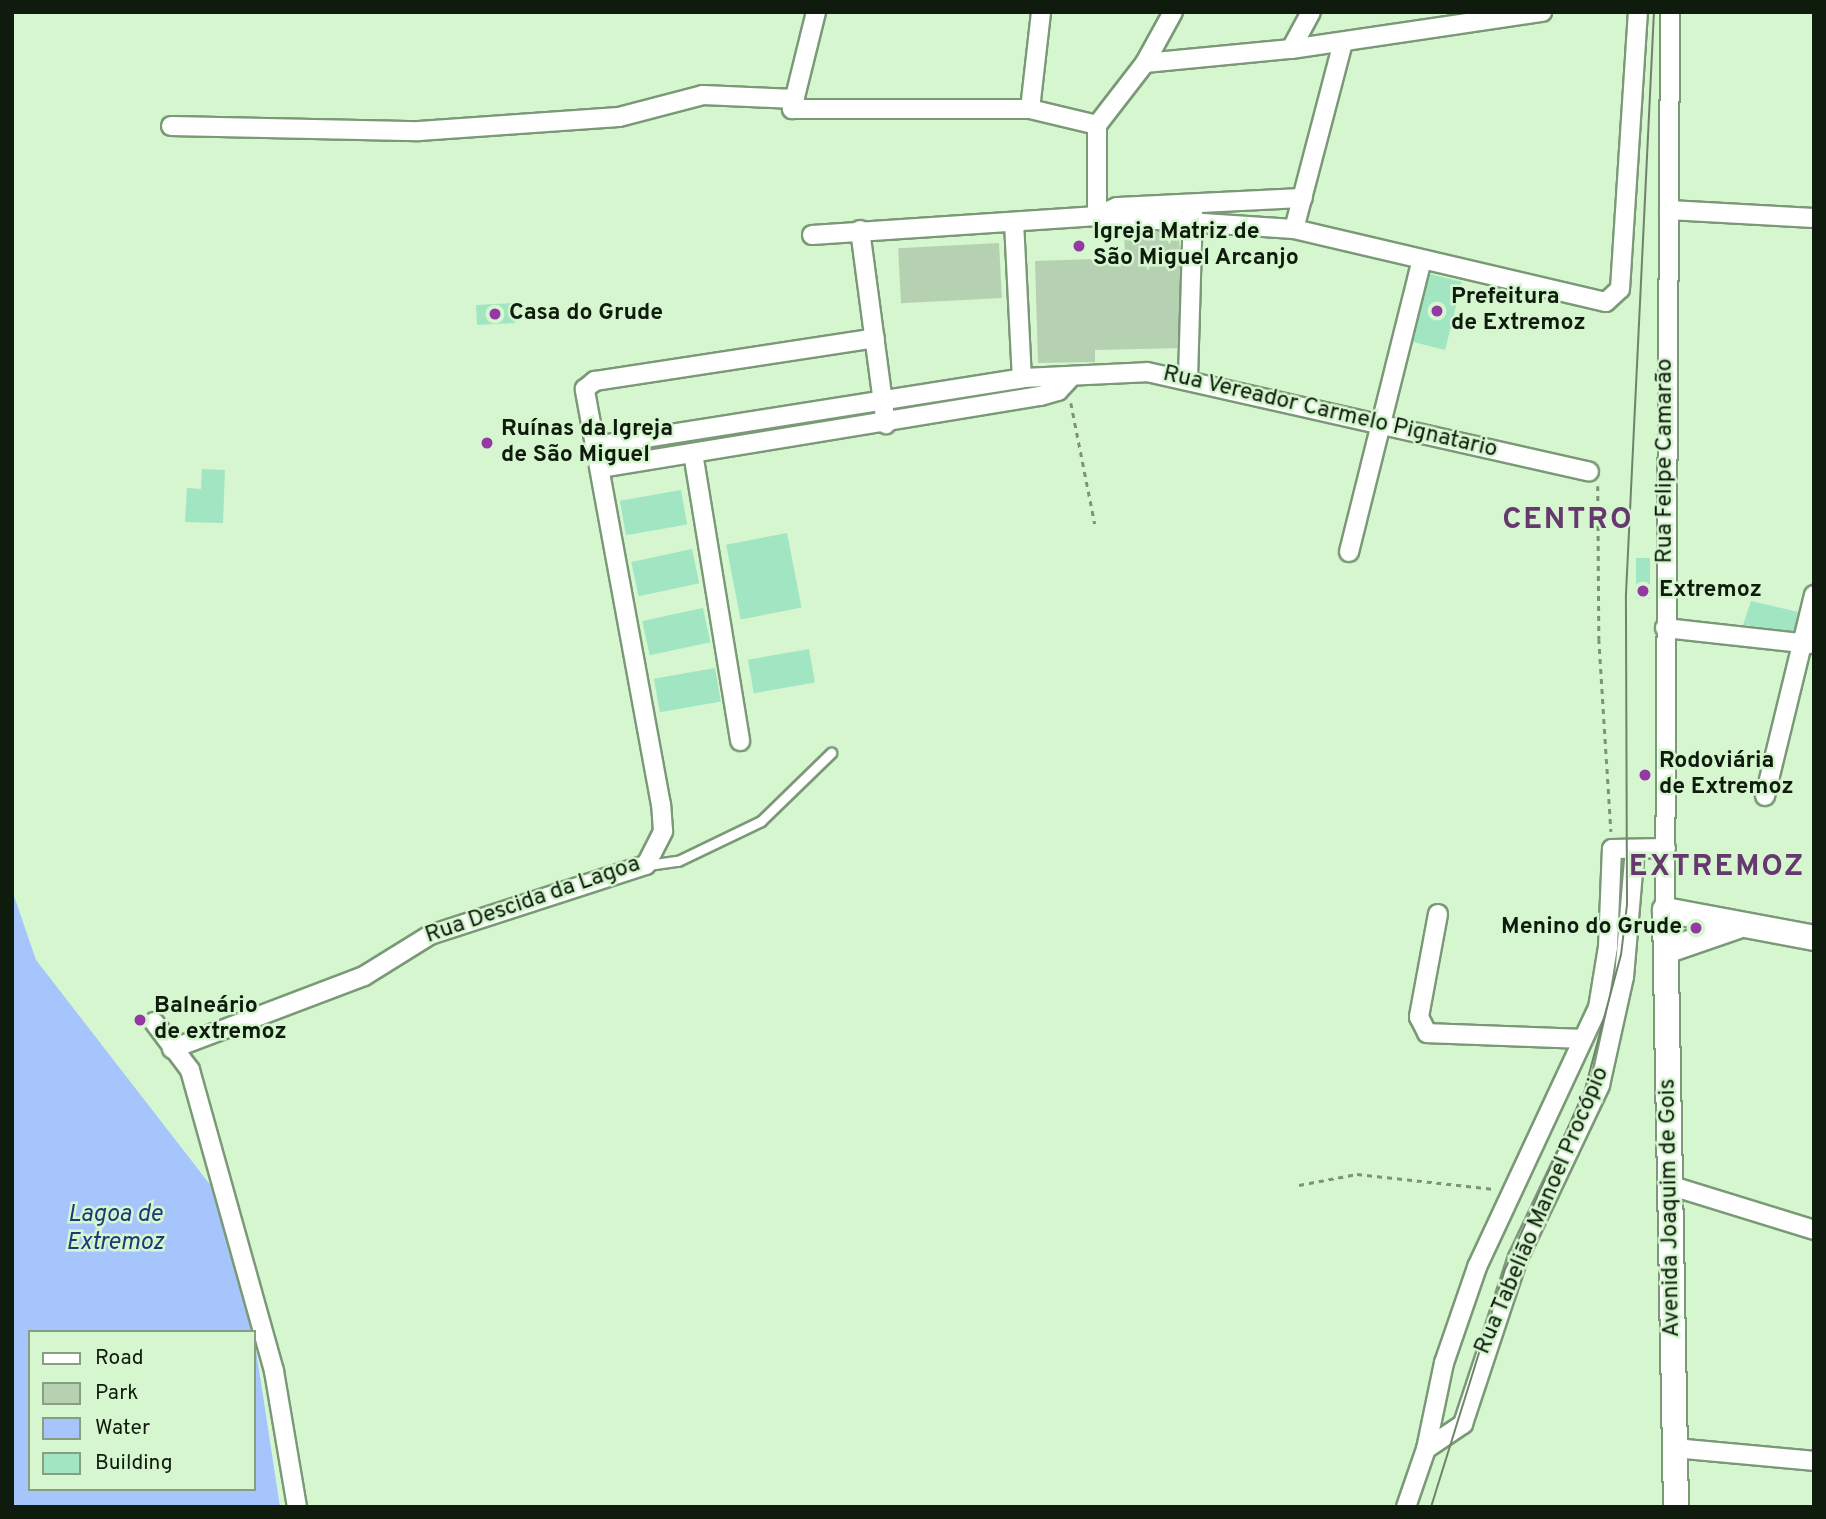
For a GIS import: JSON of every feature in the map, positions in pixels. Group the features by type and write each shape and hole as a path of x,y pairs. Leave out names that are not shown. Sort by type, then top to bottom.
{"main road":[{"path":"1665,910 1738,926 1814,938"},
{"name":"Avenida Joaquim de Gois","path":"1665,910 1676,1507"},
{"path":"1666,951 1738,926"}],"street":[{"path":"816,12 792,109 1030,109 1097,125"},
{"path":"1030,109 1041,12"},
{"path":"1097,216 1097,125 1145,63 1174,12"},
{"path":"1292,50 1311,12"},
{"path":"1145,63 1292,50 1342,42 1449,18 1542,12"},
{"path":"1193,213 1294,229 1590,302 1606,302 1620,289 1638,12"},
{"name":"Rua Felipe Camarão","path":"1665,910 1670,12"},
{"path":"1294,229 1342,42"},
{"path":"172,126 419,131 619,117 703,95 795,99"},
{"path":"812,235 1097,216 1193,213 1303,198"},
{"path":"1669,210 1814,218"},
{"path":"1188,378 1193,213"},
{"path":"1014,222 1022,378"},
{"path":"860,230 886,424"},
{"path":"1349,552 1422,260"},
{"name":"Rua Descida da Lagoa","path":"172,1049 364,976 430,935 646,865 663,831 661,805 584,394 595,381 875,338"},
{"name":"Rua Vereador Carmelo Pignatario","path":"594,446 1022,378 1069,379 1121,372 1188,378 1379,425 1589,472"},
{"name":"Rua Vereador Carmelo Pignatario","path":"600,468 886,424 1040,396 1058,391 1069,379"},
{"path":"693,453 740,741"},
{"path":"1765,796 1808,644 1814,595"},
{"path":"1665,628 1808,644"},
{"path":"1406,1507 1426,1449 1444,1363 1511,1190 1582,1040 1605,979 1612,849 1666,848"},
{"name":"Rua Tabelião Manoel Procópio","path":"1426,1449 1463,1424 1518,1258 1600,1085 1624,977 1635,849"},
{"path":"1438,914 1419,1017 1427,1033 1582,1040"},
{"path":"154,1021 190,1070 274,1371 297,1507"},
{"path":"1672,1186 1814,1230"},
{"path":"1675,1448 1814,1461"}],"lane":[{"path":"646,865 678,861 761,821 831,753"}],"path":[{"path":"1069,379 1095,524"},
{"path":"1589,472 1598,483 1599,639 1612,849"},
{"path":"1299,1185 1357,1174 1511,1190"}],"green space":[{"path":"1179,229 1183,348 1095,350 1095,362 1038,363 1035,261 1125,258 1124,230"},
{"path":"999,243 1002,298 901,303 898,248"}],"water":[{"name":"Lagoa de Extremoz","path":"12,890 36,960 215,1191 252,1330 28,1330 28,1491 256,1491 256,1350 280,1507 12,1507"}],"building":[{"name":"Prefeitura de Extremoz","path":"1430,274 1462,282 1445,350 1413,342"},
{"name":"Casa do Grude","path":"514,303 515,323 477,325 476,305"},
{"path":"202,469 225,470 223,523 185,522 187,488 201,489"},
{"path":"681,490 687,524 626,535 620,501"},
{"path":"787,533 802,608 741,619 726,545"},
{"path":"692,549 699,583 639,596 631,562"},
{"path":"1636,558 1650,558 1650,599 1636,599"},
{"path":"1751,601 1798,612 1794,631 1743,625"},
{"path":"703,608 710,642 650,655 642,621"},
{"path":"809,649 815,682 754,693 748,660"},
{"path":"715,668 721,701 660,712 654,679"}],"tram line":[{"path":"1431,1507 1504,1272 1585,1089 1621,955 1627,905 1626,594 1654,12"}],"place":[{"name":"Igreja Matriz de São Miguel Arcanjo","path":"1079,246"},
{"name":"Prefeitura de Extremoz","path":"1437,311"},
{"name":"Casa do Grude","path":"495,314"},
{"name":"Ruínas da Igreja de São Miguel","path":"487,443"},
{"name":"Extremoz","path":"1643,591"},
{"name":"Rodoviária de Extremoz","path":"1645,775"},
{"name":"Menino do Grude","path":"1696,928"},
{"name":"Balneário de extremoz","path":"140,1020"}],"district":[{"name":"CENTRO","path":"1568,521"},
{"name":"EXTREMOZ","path":"1717,868"}]}
